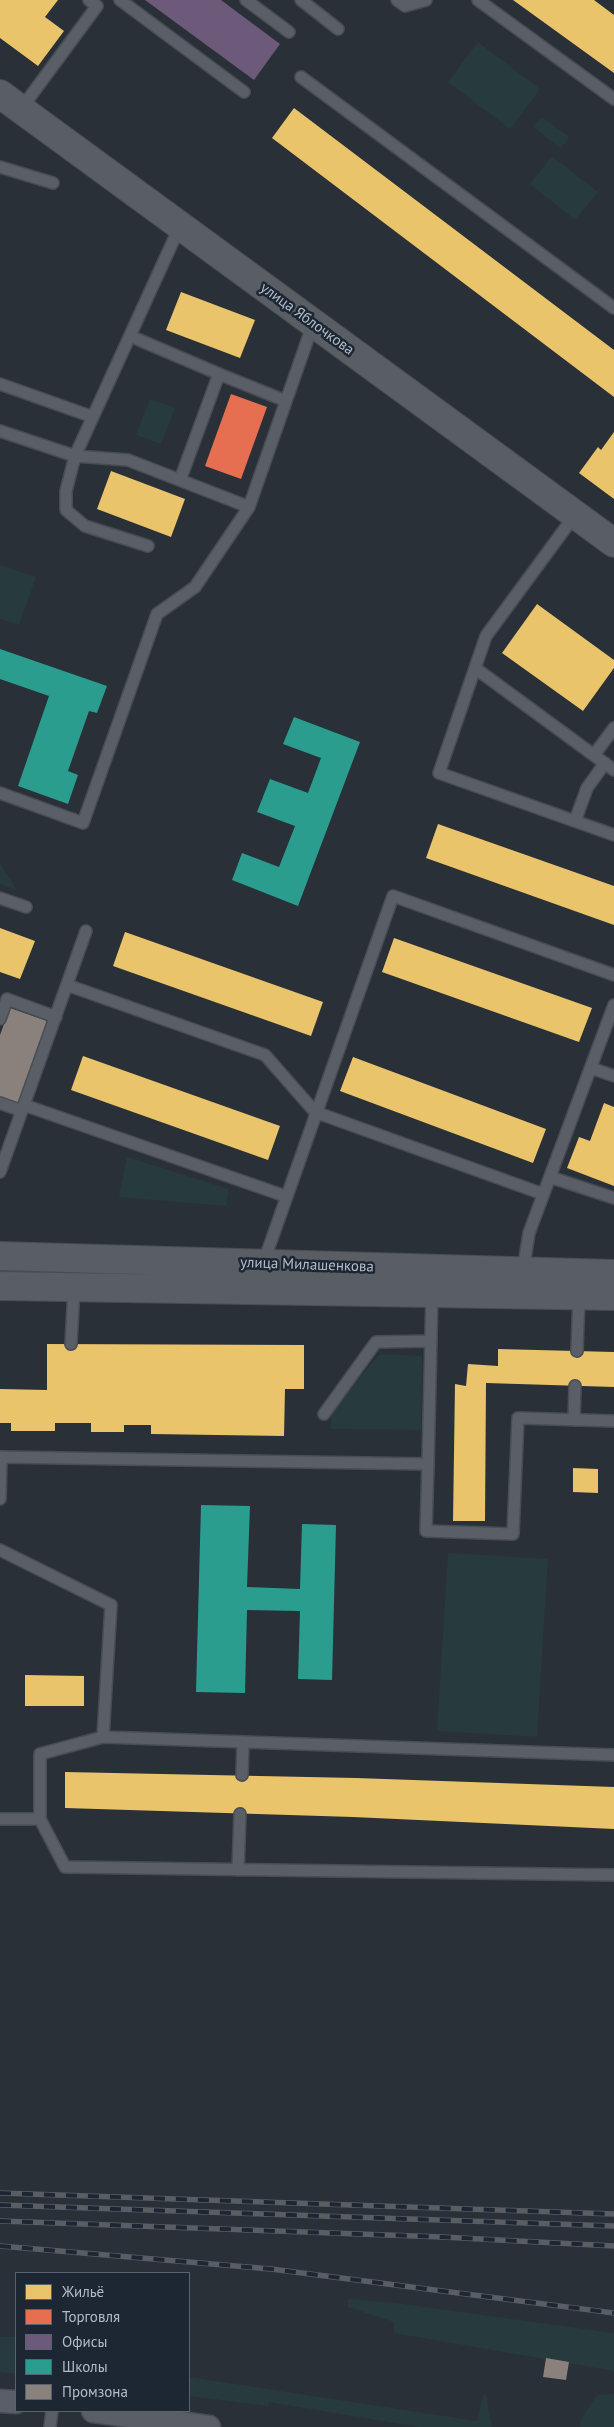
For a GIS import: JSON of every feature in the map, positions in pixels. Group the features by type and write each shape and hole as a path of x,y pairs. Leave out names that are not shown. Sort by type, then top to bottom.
{"main road":[{"name":"улица Яблочкова","path":"11,101 614,543"},
{"name":"улица Милашенкова","path":"0,1256 614,1274"},
{"name":"улица Милашенкова","path":"0,1286 614,1296"}],"street":[{"path":"0,2401 15,2402"},
{"path":"100,2412 209,2427"}],"lane":[{"path":"120,0 244,92"},
{"path":"246,0 289,32"},
{"path":"301,0 338,28"},
{"path":"397,0 405,6 426,0"},
{"path":"478,0 614,99"},
{"path":"11,101 96,2"},
{"path":"301,77 614,308"},
{"path":"0,166 53,183"},
{"path":"148,546 85,526 66,510 66,491 75,456 180,226"},
{"path":"0,793 82,823 157,614 195,587 248,507 313,324"},
{"path":"130,336 286,401"},
{"path":"180,480 219,374"},
{"path":"0,384 93,417"},
{"path":"0,431 75,456 128,460 248,507"},
{"path":"575,514 486,636 439,773 614,835"},
{"path":"475,668 610,766 587,788 575,821"},
{"path":"594,755 614,728"},
{"path":"263,1264 285,1196 393,896 614,975"},
{"path":"0,898 26,907"},
{"path":"0,1172 86,931"},
{"path":"67,985 265,1055 316,1112 543,1194"},
{"path":"0,1019 7,999 56,1017"},
{"path":"523,1271 529,1233 614,1005"},
{"path":"591,1068 614,1076"},
{"path":"0,1103 23,1108 285,1196"},
{"path":"550,1177 614,1198"},
{"path":"71,1344 74,1288"},
{"path":"432,1293 426,1531 513,1534 518,1418 614,1421"},
{"path":"577,1351 579,1295"},
{"path":"324,1414 376,1342 430,1341"},
{"path":"574,1420 575,1386"},
{"path":"0,1499 1,1457 428,1464"},
{"path":"0,1550 111,1605 103,1737"},
{"path":"614,1755 103,1737 40,1754 40,1819 65,1868 614,1875"},
{"path":"242,1776 243,1743"},
{"path":"238,1870 240,1814"},
{"path":"0,1819 40,1819"},
{"path":"50,2427 52,2412"}],"green space":[{"path":"478,42 540,89 510,129 448,82"},
{"path":"542,117 569,137 561,149 534,127"},
{"path":"552,156 598,192 575,220 530,184"},
{"path":"150,399 175,408 161,444 136,435"},
{"path":"0,565 36,577 19,625 0,619"},
{"path":"0,864 17,890 0,884"},
{"path":"127,1157 229,1189 226,1206 119,1197"},
{"path":"380,1354 422,1356 421,1430 330,1429 333,1409"},
{"path":"448,1553 548,1559 537,1737 437,1731"},
{"path":"348,2299 396,2303 614,2333 614,2371 394,2333 394,2322 348,2307"},
{"path":"0,2337 15,2337 15,2374 0,2372"},
{"path":"190,2377 477,2421 483,2395 486,2395 492,2427 419,2427 269,2402 268,2406 190,2396"},
{"path":"614,2394 614,2427 580,2427 581,2419 597,2395"}],"building: Жильё":[{"path":"0,0 58,0 45,17 64,31 38,66 0,38"},
{"path":"513,0 594,0 614,15 614,73"},
{"path":"294,108 614,350 614,397 272,138"},
{"path":"181,292 255,320 240,358 166,330"},
{"path":"614,432 614,499 579,473 598,447 601,450"},
{"path":"111,471 185,499 171,537 97,509"},
{"path":"537,604 614,660 614,668 583,711 502,653"},
{"path":"438,824 614,886 614,925 426,858"},
{"path":"0,928 35,941 20,979 0,972"},
{"path":"125,932 323,1002 311,1036 113,966"},
{"path":"394,938 592,1008 579,1042 382,972"},
{"path":"83,1056 280,1126 268,1160 71,1090"},
{"path":"353,1057 546,1129 533,1163 340,1091"},
{"path":"604,1103 614,1107 614,1186 567,1168 579,1137 590,1141"},
{"path":"47,1344 304,1345 304,1389 285,1389 284,1436 151,1434 151,1425 124,1425 124,1432 91,1432 91,1423 55,1423 55,1431 11,1431 11,1423 0,1423 0,1389 47,1390"},
{"path":"498,1349 614,1352 614,1387 486,1383 485,1521 453,1521 455,1384 466,1386 468,1364 498,1366"},
{"path":"573,1468 598,1469 598,1493 573,1492"},
{"path":"25,1675 84,1676 84,1706 25,1706"},
{"path":"65,1772 356,1778 614,1787 614,1829 353,1817 65,1808"}],"building: Торговля":[{"path":"231,394 267,407 241,479 205,466"}],"building: Офисы":[{"path":"145,0 221,0 280,44 254,80"}],"building: Школы":[{"path":"0,649 107,686 97,713 89,711 68,771 78,775 68,804 18,786 49,696 0,679"},
{"path":"294,717 360,742 298,906 232,880 242,853 279,867 295,826 257,812 270,779 308,793 321,758 283,744"},
{"path":"201,1505 250,1506 247,1587 300,1589 302,1524 336,1525 332,1680 298,1679 300,1611 247,1610 245,1693 196,1692"}],"building: Промзона":[{"path":"10,1008 47,1021 18,1104 0,1098 0,1035"},
{"path":"546,2358 569,2362 566,2380 543,2377"}],"railway":[{"path":"0,2193 614,2214"},
{"path":"0,2205 614,2226"},
{"path":"0,2221 442,2237 614,2246"},
{"path":"0,2246 271,2269 614,2313"}]}
